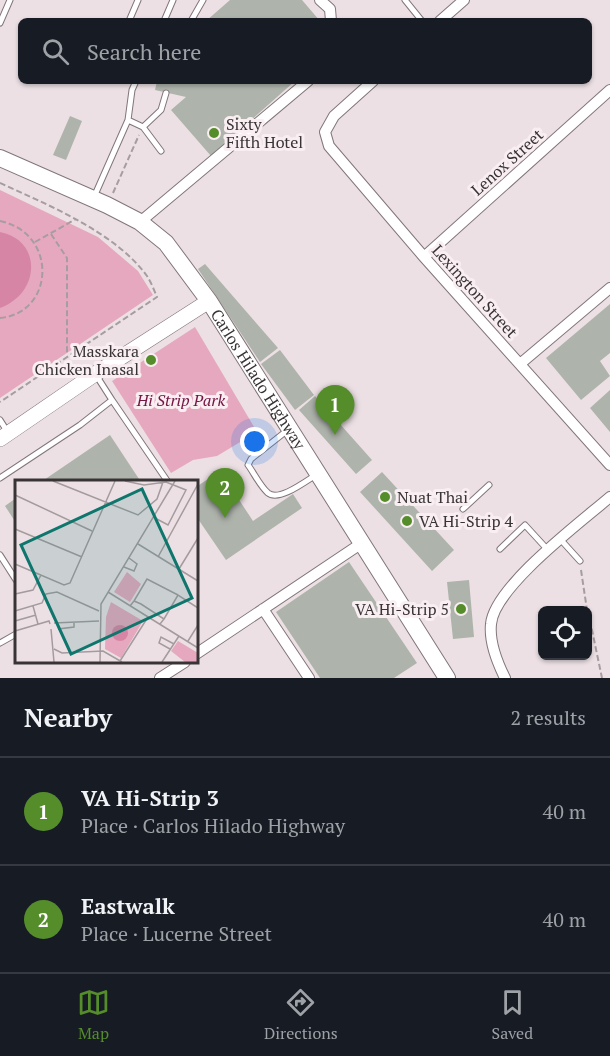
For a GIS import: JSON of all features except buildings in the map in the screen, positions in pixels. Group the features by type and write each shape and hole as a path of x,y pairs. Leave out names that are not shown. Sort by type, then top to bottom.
{"main road":[{"name":"Carlos Hilado Highway","path":"0,158 100,201 140,222 166,243 209,301 447,678"}],"street":[{"path":"320,0 330,9 331,18"},
{"path":"443,18 464,0"},
{"path":"140,222 304,84"},
{"name":"Lexington Street","path":"371,84 334,116 325,132 328,146 610,465"},
{"name":"Lenox Street","path":"424,257 610,90"},
{"path":"520,364 610,288"},
{"path":"3,431 209,301"},
{"path":"505,678 491,636 493,616 506,591 610,497"},
{"path":"198,653 362,543"},
{"path":"263,609 309,678"},
{"path":"162,678 184,663"}],"lane":[{"path":"0,23 1,16 10,0"},
{"path":"130,18 138,0"},
{"path":"165,18 173,0"},
{"path":"193,18 203,0"},
{"path":"405,0 420,18"},
{"path":"100,201 128,120 135,84"},
{"path":"143,127 161,110 166,93"},
{"path":"128,120 143,127 161,151"},
{"path":"95,374 167,480"},
{"path":"0,478 80,425 112,400"},
{"path":"290,428 251,459 249,465 266,492 280,496 319,474"},
{"path":"463,509 489,485"},
{"path":"500,549 525,525 549,551"},
{"path":"561,540 579,561"},
{"path":"0,555 15,578"},
{"path":"0,643 15,635"}],"path":[{"path":"100,201 143,127"},
{"path":"0,183 76,219 129,257 147,277 157,297 0,402"},
{"path":"35,242 76,219"},
{"path":"0,221 19,227 35,242 42,257 43,273 40,288 32,301 20,312 0,318"},
{"path":"51,234 67,258 67,356"},
{"path":"579,561 586,606"},
{"path":"592,633 602,678"}],"green space":[{"path":"0,190 98,237 138,271 153,295 0,398"},
{"name":"Hi Strip Park","path":"195,327 257,432 217,456 193,460 171,473 112,381"}],"shaded area":[{"path":"0,232 14,237 23,245 29,256 31,267 29,279 23,291 13,301 0,308"}],"place":[{"name":"Sixty Fifth Hotel","path":"214,133"},
{"name":"Masskara Chicken Inasal","path":"151,360"},
{"name":"VA Hi-Strip 3","path":"335,435"},
{"name":"Nuat Thai","path":"385,497"},
{"name":"Eastwalk","path":"225,518"},
{"name":"VA Hi-Strip 4","path":"407,521"},
{"name":"VA Hi-Strip 5","path":"461,609"}]}
